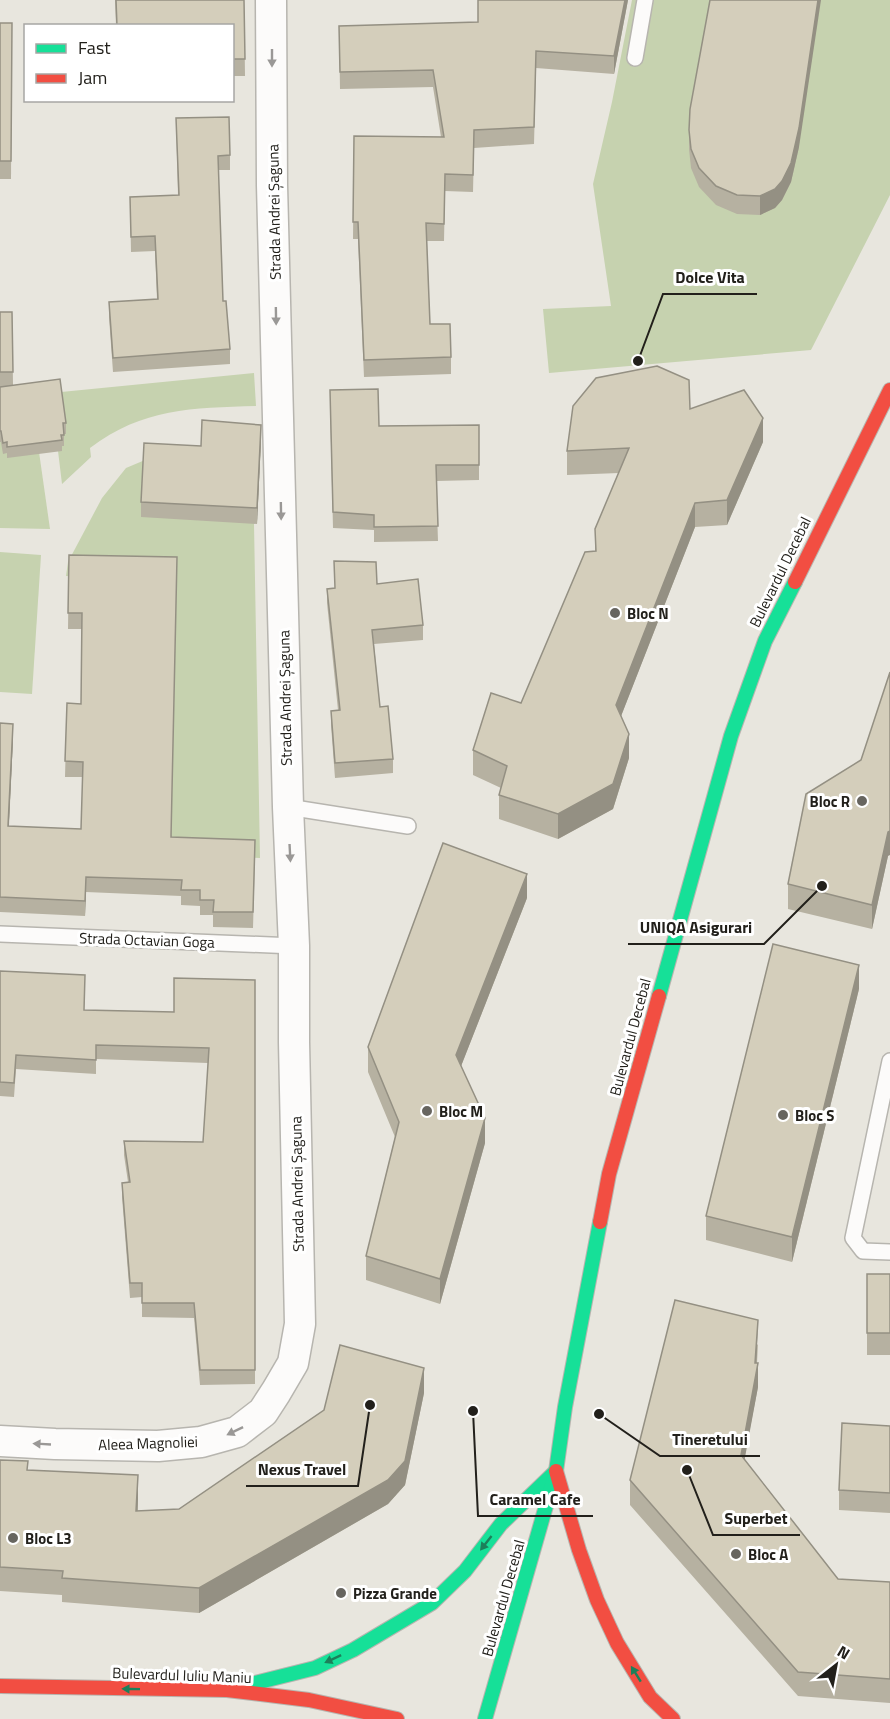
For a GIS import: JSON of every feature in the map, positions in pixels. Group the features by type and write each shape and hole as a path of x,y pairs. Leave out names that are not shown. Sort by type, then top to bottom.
{"main road":[{"name":"Bulevardul Decebal","path":"485,1719 556,1471 565,1407 609,1174 730,736 765,641 890,390"},
{"path":"227,1690 315,1668 353,1650 432,1603 465,1571 501,1524 556,1471 579,1550 597,1599 617,1643 650,1696 673,1719"},
{"name":"Bulevardul Iuliu Maniu","path":"0,1686 227,1690 309,1700 397,1719"}],"street":[{"name":"Strada Andrei Șaguna","path":"271,0 272,185 288,807 294,946 300,1324 293,1363 276,1392"},
{"name":"Aleea Magnoliei","path":"0,1441 158,1446 201,1442 237,1432 263,1412 276,1392"}],"lane":[{"path":"635,58 645,0"},
{"path":"288,807 408,826"},
{"name":"Strada Octavian Goga","path":"0,934 294,946"},
{"path":"890,1062 853,1238 863,1251 890,1252"}],"green space":[{"path":"632,0 890,0 890,195 811,350 549,373 543,309 611,306 593,184"},
{"path":"254,373 256,406 189,410 149,418 129,425 90,448 91,457 62,484 51,393"},
{"path":"0,407 39,452 50,529 0,528"},
{"path":"145,460 253,468 260,858 165,856 166,581 66,576 68,562 102,498 126,468"},
{"path":"0,552 41,555 32,694 0,692"}],"building":[{"path":"116,0 244,0 245,59 234,59 234,24 117,24"},
{"path":"478,0 625,0 614,56 536,51 534,127 474,130 473,175 445,174 444,224 426,223 430,324 450,324 451,357 364,360 358,222 353,222 354,136 444,137 433,70 340,72 339,26 478,22"},
{"path":"710,0 818,0 799,128 791,163 775,189 760,196 737,195 716,186 699,168 691,149 690,109"},
{"path":"0,23 12,23 11,161 0,161"},
{"path":"229,117 230,155 218,156 223,301 226,301 230,349 113,358 109,302 158,299 155,236 131,237 130,197 179,195 176,118"},
{"path":"0,312 12,312 13,372 0,372"},
{"name":"Bloc N","path":"657,366 689,380 690,409 744,390 763,418 727,500 695,503 616,705 629,734 613,784 558,814 499,795 507,766 473,750 491,693 521,703 585,552 596,551 595,529 629,448 567,451 573,406 596,378"},
{"path":"60,379 66,423 63,423 62,440 7,447 7,442 3,443 0,431 0,387"},
{"path":"378,389 379,426 479,425 479,465 436,465 438,526 374,527 374,515 333,512 330,390"},
{"path":"202,420 261,425 257,508 141,502 144,443 201,446"},
{"path":"69,555 177,557 171,837 255,840 253,912 213,912 214,900 200,900 200,890 181,890 182,880 86,877 85,901 0,897 0,723 13,724 8,826 81,829 83,762 65,761 67,703 81,704 82,613 68,613"},
{"path":"334,561 376,562 377,584 418,579 423,625 372,630 380,707 388,706 393,759 335,763 331,711 340,710 327,589 335,588"},
{"name":"Bloc R","path":"890,672 890,831 872,905 788,884 806,794 861,760"},
{"name":"Bloc M","path":"443,843 527,874 456,1055 485,1118 440,1279 366,1256 399,1122 368,1047"},
{"name":"Bloc S","path":"773,944 859,965 792,1237 706,1216"},
{"path":"0,971 85,975 84,1010 174,1012 174,978 255,980 255,1370 200,1370 194,1303 142,1303 142,1283 130,1283 122,1183 130,1182 124,1141 203,1142 209,1048 96,1045 96,1060 16,1055 14,1083 0,1082"},
{"path":"867,1274 890,1274 890,1333 867,1333"},
{"name":"Bloc A","path":"675,1300 758,1320 755,1363 758,1363 741,1455 838,1579 890,1582 890,1679 798,1672 630,1480"},
{"path":"340,1345 424,1368 405,1461 388,1480 199,1588 62,1578 63,1571 0,1567 0,1460 28,1461 27,1470 138,1475 136,1511 179,1509 324,1410"},
{"path":"842,1423 890,1426 890,1493 839,1490"}],"traffic: fast":[{"path":"659,996 731,736 765,641 795,582"},
{"path":"485,1719 556,1471 565,1407 600,1222"},
{"path":"227,1690 315,1668 353,1650 432,1603 465,1571 501,1524 555,1472"}],"traffic: jam":[{"path":"795,582 890,390"},
{"path":"600,1222 609,1174 659,996"},
{"path":"556,1471 579,1550 597,1600 617,1643 650,1697 673,1719"},
{"path":"0,1686 227,1690 309,1700 397,1719"}],"place":[{"name":"Dolce Vita","path":"638,361"},
{"name":"Bloc N","path":"615,613"},
{"name":"Bloc R","path":"862,801"},
{"name":"UNIQA Asigurari","path":"822,886"},
{"name":"Bloc M","path":"427,1111"},
{"name":"Bloc S","path":"783,1115"},
{"name":"Nexus Travel","path":"370,1405"},
{"name":"Caramel Cafe","path":"473,1411"},
{"name":"Tineretului","path":"599,1414"},
{"name":"Superbet","path":"687,1470"},
{"name":"Bloc L3","path":"13,1538"},
{"name":"Bloc A","path":"736,1554"},
{"name":"Pizza Grande","path":"341,1593"}]}
